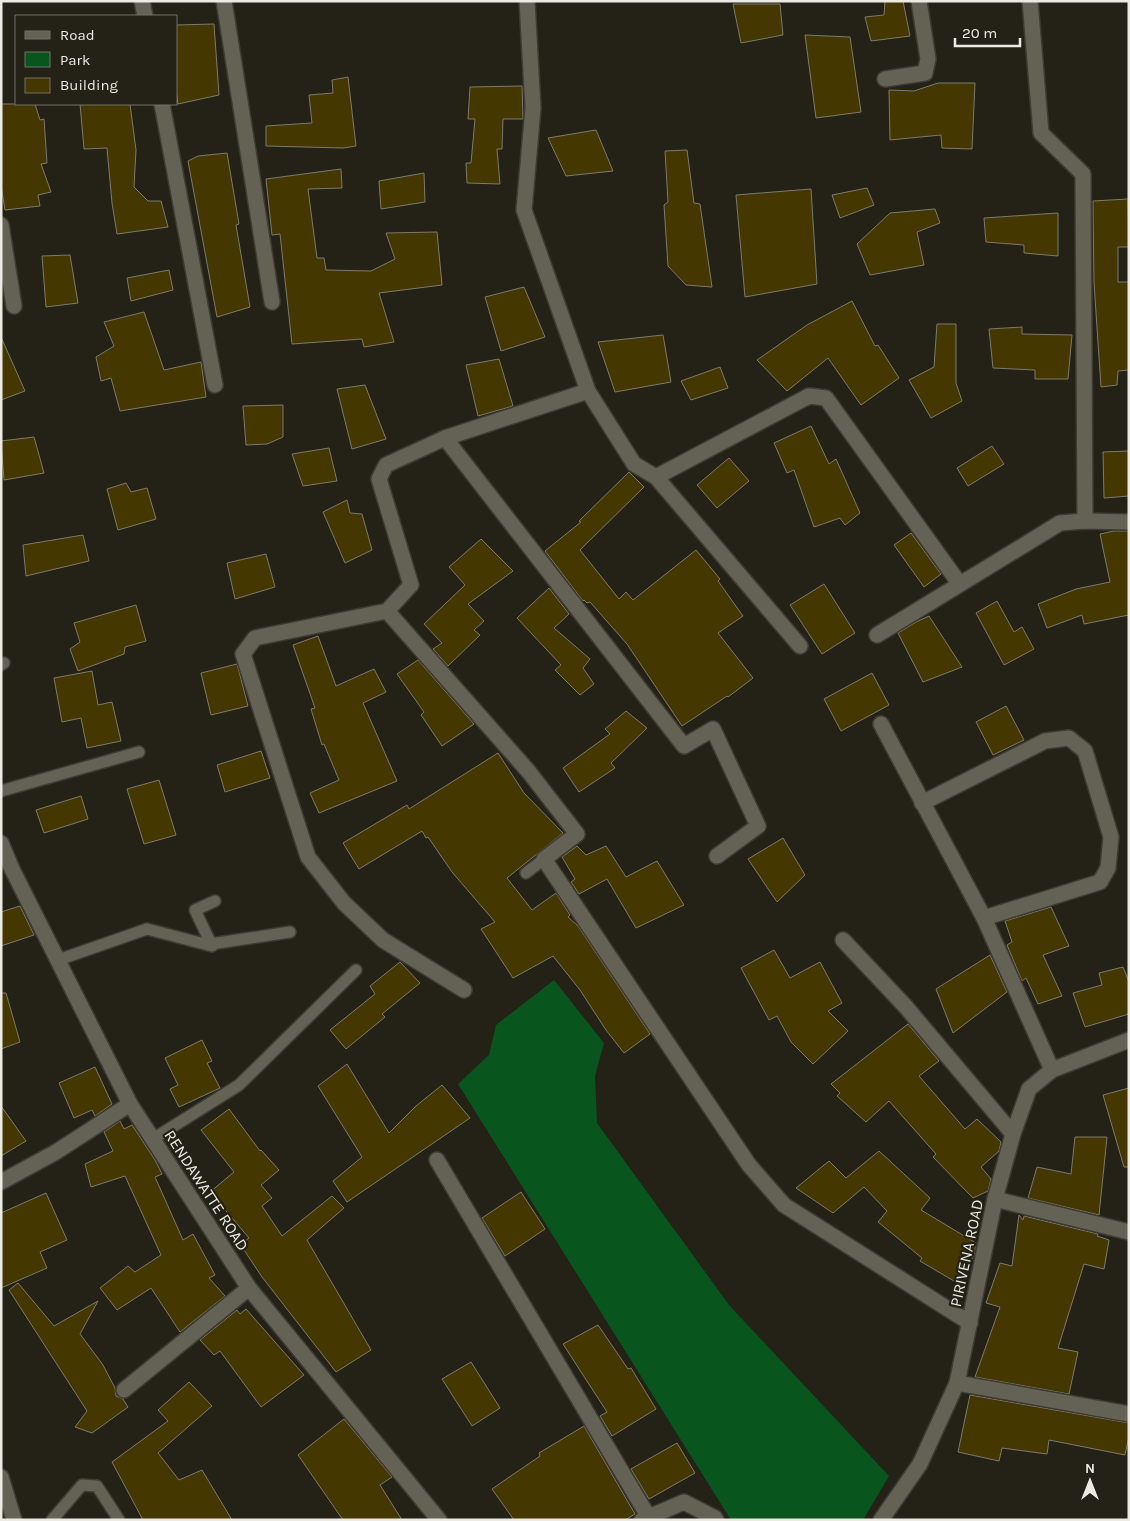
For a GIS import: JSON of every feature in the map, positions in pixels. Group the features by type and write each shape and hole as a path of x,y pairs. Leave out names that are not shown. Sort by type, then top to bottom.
{"street":[{"path":"142,1 145,15"},
{"path":"224,1 272,302"},
{"path":"527,1 533,108 524,210 588,391 634,464 656,477 800,646"},
{"path":"885,79 925,73 928,59 918,1"},
{"path":"1030,1 1041,133 1083,174 1085,521"},
{"path":"162,105 214,385"},
{"path":"1,225 14,306"},
{"path":"464,990 384,940 344,903 308,857 243,654 254,638 387,611 411,585 379,479 386,465 445,438 588,391"},
{"path":"656,477 809,396 826,398 959,583"},
{"path":"445,438 684,746 713,729 758,826 717,856"},
{"path":"877,635 959,583 1060,524 1085,521 1129,522"},
{"path":"387,611 529,772 577,834 544,859 749,1166 784,1205 970,1322"},
{"path":"881,724 984,918 1052,1070"},
{"path":"922,803 1045,741 1069,738 1084,751 1111,837 1108,868 1100,882 984,918"},
{"name":"RENDAWATTE ROAD","path":"1,843 7,871 58,960 130,1104 249,1288 438,1520"},
{"path":"843,940 906,1007 1013,1134"},
{"name":"PIRIVENA ROAD","path":"881,1520 920,1464 957,1383 995,1199 1013,1134 1029,1089 1052,1070 1129,1040"},
{"path":"1,1182 56,1152 130,1104"},
{"path":"438,1160 645,1518 684,1502 716,1518 716,1520"},
{"path":"995,1199 1129,1232"},
{"path":"124,1390 249,1288"},
{"path":"957,1383 1129,1414"},
{"path":"1,1477 14,1520"}],"lane":[{"path":"1,791 139,752"},
{"path":"526,873 544,859"},
{"path":"211,944 196,910 215,901"},
{"path":"58,960 147,929 212,946 211,944 290,932"},
{"path":"153,1139 239,1086 356,970"},
{"path":"52,1520 82,1485 97,1486 119,1520"}],"green space":[{"path":"554,980 604,1043 595,1076 597,1123 729,1305 889,1476 863,1520 731,1520 458,1084 489,1055 496,1025"}],"building":[{"path":"885,1 903,1 910,36 871,41 865,17 884,15"},
{"path":"733,4 780,4 783,35 741,43"},
{"path":"214,24 219,95 178,104 178,25"},
{"path":"805,35 850,37 861,112 816,118"},
{"path":"348,77 356,146 343,148 266,146 266,126 312,123 309,95 333,93 332,80"},
{"path":"938,83 975,83 972,149 942,148 941,135 890,140 889,90 914,91"},
{"path":"522,86 523,119 503,119 502,149 497,149 500,184 467,183 466,163 471,163 475,119 468,119 470,87"},
{"path":"1,104 35,105 40,120 44,119 47,163 41,164 51,192 38,195 40,206 5,210 1,185"},
{"path":"80,105 130,105 136,150 134,187 148,201 161,201 168,227 117,234 107,148 84,149"},
{"path":"596,130 613,171 566,176 548,138"},
{"path":"687,150 694,203 700,204 712,287 686,285 668,266 664,205 668,202 665,151"},
{"path":"227,153 239,224 236,225 250,307 217,317 188,161 198,156"},
{"path":"341,169 342,188 308,189 317,258 324,258 326,270 371,271 395,259 386,233 437,232 442,285 379,293 394,342 364,347 362,339 292,344 280,234 272,235 266,179"},
{"path":"424,173 425,202 381,209 379,181"},
{"path":"867,188 874,205 840,218 832,195"},
{"path":"811,189 817,284 745,297 736,195"},
{"path":"1128,199 1129,247 1118,247 1118,282 1129,282 1129,370 1118,371 1117,385 1101,387 1094,283 1093,201"},
{"path":"935,209 940,223 917,232 924,265 870,275 857,244 890,213"},
{"path":"1058,213 1058,256 1024,253 1024,245 986,242 984,218"},
{"path":"70,255 78,303 46,307 42,256"},
{"path":"169,270 173,290 131,301 127,278"},
{"path":"524,287 545,337 501,351 485,297"},
{"path":"852,301 875,346 878,345 899,378 861,405 828,358 787,391 757,360 807,325"},
{"path":"144,312 164,370 201,362 206,397 120,411 111,378 101,381 96,357 114,346 104,322"},
{"path":"937,324 956,324 956,383 962,401 931,418 909,380 934,367"},
{"path":"1022,327 1022,334 1072,335 1068,379 1035,379 1035,370 993,368 989,329"},
{"path":"663,335 671,382 615,392 598,342"},
{"path":"1,337 25,391 1,400"},
{"path":"499,359 513,406 478,416 466,365"},
{"path":"720,367 728,388 691,400 681,381"},
{"path":"365,385 386,439 352,449 337,389"},
{"path":"283,405 283,437 267,444 246,445 243,406"},
{"path":"811,426 829,464 836,459 860,513 845,525 840,518 814,527 794,470 787,473 774,443"},
{"path":"34,437 44,473 4,480 1,441"},
{"path":"992,446 1004,464 968,486 957,468"},
{"path":"329,448 337,481 303,486 292,454"},
{"path":"1129,451 1129,496 1104,498 1103,452"},
{"path":"729,458 749,481 717,508 697,485"},
{"path":"629,472 644,487 580,550 619,599 626,592 633,600 696,550 720,579 718,581 743,616 718,633 753,678 728,697 682,726 627,644 590,602 583,601 545,551 581,522 579,521"},
{"path":"126,483 131,492 147,488 156,519 118,530 107,489"},
{"path":"347,500 350,513 362,514 372,550 345,563 323,512"},
{"path":"1114,531 1129,531 1129,615 1084,624 1082,615 1047,628 1038,604 1076,589 1110,582 1100,534"},
{"path":"911,533 941,574 924,587 894,545"},
{"path":"83,535 89,561 26,576 23,545"},
{"path":"481,539 513,571 468,604 484,621 474,630 480,635 448,666 433,649 442,643 424,624 465,585 449,567"},
{"path":"266,554 275,587 235,599 227,563"},
{"path":"824,584 855,633 822,654 790,605"},
{"path":"549,588 569,614 554,628 590,659 583,668 594,684 580,695 555,670 561,665 517,618"},
{"path":"997,601 1014,632 1022,627 1034,649 1004,665 976,613"},
{"path":"136,605 146,641 125,647 124,654 78,671 70,649 80,642 74,623"},
{"path":"929,616 962,667 923,682 898,633"},
{"path":"318,636 336,686 374,669 386,692 363,703 397,781 319,813 310,793 339,780 324,744 322,745 311,709 315,708 293,645"},
{"path":"418,660 474,724 442,746 421,715 424,712 397,674"},
{"path":"237,664 248,706 211,715 201,673"},
{"path":"92,671 98,705 112,702 121,741 87,748 81,718 62,722 54,678"},
{"path":"872,673 889,705 841,731 824,699"},
{"path":"1006,706 1024,740 993,755 976,722"},
{"path":"626,711 647,728 611,763 615,768 579,792 563,768 610,734 605,729"},
{"path":"261,751 270,778 225,792 217,765"},
{"path":"498,753 524,793 563,833 507,878 532,910 556,893 570,915 568,917 578,926 650,1034 624,1053 606,1030 580,990 553,956 513,978 481,929 495,922 452,872 422,831 359,869 343,843 407,805 409,809"},
{"path":"159,780 176,835 144,844 127,789"},
{"path":"81,796 88,819 44,833 36,810"},
{"path":"783,838 805,875 777,902 748,859"},
{"path":"577,846 586,855 606,846 626,877 657,861 684,905 636,928 607,879 579,894 571,882 575,879 562,857"},
{"path":"20,906 34,935 1,946 1,912"},
{"path":"1051,907 1069,946 1043,955 1062,996 1038,1004 1026,978 1022,981 1007,945 1012,942 1005,921"},
{"path":"774,950 790,978 820,962 842,1003 828,1011 848,1031 813,1064 791,1042 777,1016 769,1020 741,968"},
{"path":"990,955 1007,992 953,1033 936,989"},
{"path":"400,962 420,983 382,1014 385,1017 346,1049 330,1030 375,994 370,986"},
{"path":"1123,967 1129,982 1129,1014 1085,1027 1073,993 1102,985 1099,973"},
{"path":"1,993 6,993 20,1042 1,1049"},
{"path":"908,1024 939,1061 919,1076 965,1129 977,1119 1001,1142 999,1151 981,1167 991,1179 988,1191 973,1198 933,1157 936,1154 889,1101 866,1122 837,1096 840,1093 831,1084"},
{"path":"202,1040 212,1061 207,1063 220,1088 179,1107 170,1089 178,1085 165,1058"},
{"path":"347,1064 389,1133 416,1106 442,1085 470,1118 347,1202 333,1181 362,1157 318,1086"},
{"path":"95,1067 112,1104 95,1116 92,1110 74,1118 59,1083"},
{"path":"1129,1088 1129,1167 1124,1167 1103,1095"},
{"path":"1,1106 26,1141 1,1156"},
{"path":"229,1109 260,1151 279,1170 261,1185 272,1198 262,1206 282,1236 332,1196 344,1208 307,1240 371,1350 336,1372 262,1277 240,1244 249,1238 210,1192 234,1172 201,1130"},
{"path":"120,1121 124,1129 132,1125 155,1160 162,1174 155,1177 183,1240 193,1234 215,1275 209,1278 225,1296 180,1332 151,1288 117,1310 100,1288 128,1266 135,1272 161,1255 125,1176 91,1187 85,1164 113,1151 104,1132"},
{"path":"1075,1137 1107,1137 1099,1215 1028,1198 1037,1167 1071,1174"},
{"path":"879,1151 930,1198 921,1210 976,1243 974,1255 959,1284 920,1261 922,1258 878,1222 887,1211 864,1187 833,1213 796,1188 829,1161 846,1178"},
{"path":"521,1192 545,1229 505,1256 482,1218"},
{"path":"46,1193 67,1240 40,1252 47,1268 1,1288 1,1213"},
{"path":"1019,1215 1023,1220 1024,1216 1098,1234 1097,1236 1109,1240 1104,1269 1084,1264 1058,1348 1078,1352 1069,1394 975,1377 1000,1307 986,1303 1000,1263 1012,1266"},
{"path":"18,1283 54,1326 98,1301 80,1334 103,1365 115,1388 116,1396 123,1399 128,1407 92,1433 75,1427 87,1411 9,1290"},
{"path":"246,1309 304,1375 261,1407 220,1351 214,1355 200,1340 237,1310 240,1314"},
{"path":"598,1325 628,1369 631,1368 656,1409 612,1436 600,1416 607,1412 563,1344"},
{"path":"471,1362 500,1408 472,1426 442,1379"},
{"path":"189,1382 212,1406 158,1453 179,1480 202,1470 232,1520 143,1520 112,1462 168,1421 158,1410"},
{"path":"970,1395 1129,1423 1129,1436 1125,1455 1049,1440 1047,1454 1002,1448 999,1461 958,1452"},
{"path":"344,1419 392,1477 380,1485 402,1520 343,1520 298,1455"},
{"path":"584,1426 635,1514 625,1520 514,1520 492,1489 540,1456 539,1453"},
{"path":"677,1443 695,1473 649,1499 631,1469"}]}
